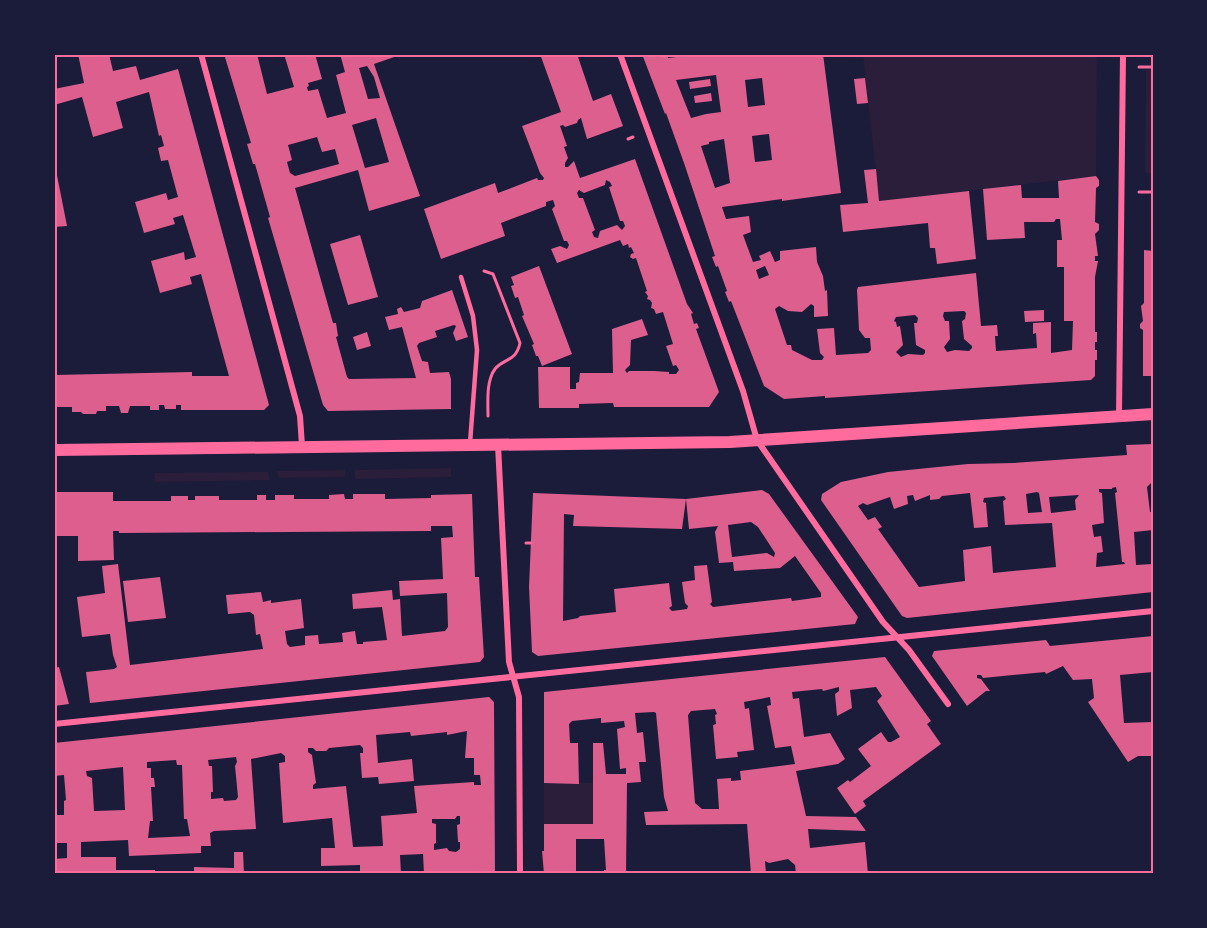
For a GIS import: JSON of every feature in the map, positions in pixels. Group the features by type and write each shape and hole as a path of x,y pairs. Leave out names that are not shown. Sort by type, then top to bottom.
{"main road":[{"path":"54,450 757,440 1153,414"}],"street":[{"path":"201,54 300,416 302,446"},
{"path":"620,54 746,400 757,440 876,612 909,650 948,705"},
{"path":"1119,415 1123,54"},
{"path":"498,445 509,656 519,697 520,874"},
{"path":"54,724 1153,611"}],"lane":[{"path":"461,277 473,316 477,350 470,445"}],"path":[{"path":"1139,67 1153,67"},
{"path":"628,139 633,137"},
{"path":"1138,192 1153,192"},
{"path":"484,271 494,274 520,343 515,356 495,368 490,379 488,416"}],"shaded area":[{"path":"863,54 1097,54 1096,176 879,201"},
{"path":"1146,70 1153,70 1153,175 1145,172"},
{"path":"451,468 451,477 355,479 355,470"},
{"path":"345,470 345,477 279,478 277,471"},
{"path":"268,472 270,480 155,482 154,473"},
{"path":"544,783 594,783 593,824 544,824"}],"building":[{"path":"78,54 109,54 113,71 136,66 140,80 178,69 269,405 264,410 181,410 181,405 176,405 176,409 165,409 164,405 159,405 159,410 150,410 150,406 130,406 128,413 121,413 119,406 106,406 106,411 83,414 72,412 72,407 54,407 54,375 192,372 192,376 229,376 201,274 190,277 192,284 160,293 151,261 184,252 185,260 196,257 183,215 173,218 175,224 144,233 135,202 166,193 168,200 178,197 168,160 161,161 158,148 164,146 161,135 159,136 149,92 116,102 123,128 93,137 82,97 54,105 54,89 84,83"},
{"path":"224,54 257,54 267,94 294,87 284,54 315,54 322,79 308,83 307,87 308,91 318,89 327,118 346,113 336,75 345,72 340,54 396,54 397,56 374,64 420,196 369,211 358,170 295,188 333,323 336,323 338,336 336,337 349,379 416,378 402,327 389,330 385,317 398,314 397,309 401,307 404,312 420,308 422,301 452,290 468,337 456,341 453,333 456,326 454,325 435,331 437,337 419,343 417,346 422,361 428,362 430,373 449,372 451,409 328,411 323,405 268,218 270,217 255,164 253,164 247,144 251,143","holes":["367,66 374,77 380,98 368,99 359,68","376,118 389,162 365,168 352,125","317,137 322,152 335,149 339,164 295,176 290,173 287,162 292,160 288,145"]},
{"path":"540,54 577,54 593,101 611,94 623,126 587,139 581,118 577,123 565,127 560,126 567,146 564,147 568,158 565,167 574,161 580,178 635,159 687,304 693,313 691,314 694,324 697,323 699,328 696,329 719,392 709,407 614,407 613,403 579,404 579,408 539,408 538,367 570,367 570,389 576,389 580,373 613,373 612,329 642,319 648,335 631,340 630,365 625,370 627,373 629,371 654,371 676,374 679,370 676,365 673,366 666,346 673,344 663,312 656,314 651,308 652,303 647,299 645,292 647,291 636,258 630,257 634,253 631,247 629,248 628,244 623,246 620,240 557,263 551,249 560,246 567,249 569,245 567,241 564,241 552,209 555,206 553,200 546,202 546,206 501,223 505,236 441,259 424,209 495,183 498,193 537,178 543,180 522,126 561,112","holes":["606,180 612,186 609,187 620,221 623,221 625,226 622,230 617,225 600,231 598,238 594,237 592,232 595,230 583,198 579,198 577,193 579,190 584,193 605,185"]},
{"path":"642,54 667,54 668,58 702,54 823,54 841,193 722,207 726,219 749,216 751,232 743,235 753,262 761,260 759,256 770,251 775,262 780,260 780,251 816,247 817,262 823,276 825,291 827,290 828,316 814,317 814,306 811,304 802,312 788,311 779,306 775,309 787,345 791,345 792,350 812,360 822,360 824,357 820,353 817,329 834,328 836,355 868,353 871,350 870,338 865,338 859,330 858,287 976,273 981,326 997,325 996,351 1037,348 1033,323 1051,322 1051,353 1072,350 1073,321 1064,321 1064,267 1057,267 1057,240 1062,240 1060,219 1054,222 1024,222 1025,238 987,240 983,189 1021,185 1022,198 1059,198 1058,181 1096,176 1099,186 1096,188 1095,222 1099,224 1099,230 1095,234 1098,256 1095,256 1095,261 1098,261 1095,277 1097,360 1095,360 1095,376 1091,380 784,399 764,386 731,301 729,302 725,292 727,291 718,266 716,267 712,257 715,256","holes":["716,75 721,112 691,118 676,80","762,78 765,105 748,107 745,80","769,134 772,160 755,162 752,136","724,139 730,183 715,188 701,146 709,142","765,266 769,275 759,279 756,270","964,311 966,313 962,321 964,339 972,346 969,351 947,352 944,347 950,339 949,321 945,321 944,312","915,315 918,318 917,323 914,323 916,345 925,350 923,355 908,354 901,357 896,352 903,345 900,326 897,327 894,321 896,317"]},
{"path":"865,78 868,103 857,104 854,79"},
{"path":"710,79 711,86 690,89 689,82"},
{"path":"711,93 712,101 695,103 694,96"},
{"path":"55,165 67,226 54,227"},
{"path":"876,169 879,201 969,191 976,259 937,264 935,248 930,248 928,223 843,232 840,205 868,203 864,170"},
{"path":"360,235 378,297 348,305 330,244"},
{"path":"1144,250 1153,251 1153,376 1143,376 1143,330 1140,324 1143,321 1141,306 1144,303"},
{"path":"539,266 572,354 542,366 532,345 534,344 522,316 524,315 518,297 515,298 511,286 514,285 511,277"},
{"path":"1044,310 1044,321 1025,322 1024,311"},
{"path":"367,332 371,346 357,350 353,337"},
{"path":"1153,444 1153,481 1147,487 1150,512 1153,512 1153,530 1134,532 1136,565 1153,564 1153,592 907,618 902,616 821,500 822,494 841,482 888,472 968,464 1127,455 1126,445","holes":["1116,487 1117,492 1115,493 1122,562 1125,564 1096,567 1097,553 1103,552 1101,536 1094,537 1092,525 1104,523 1102,493 1099,489","970,493 974,528 988,527 984,498 1004,496 1006,499 1003,501 1005,525 1052,523 1056,567 993,573 991,546 963,550 965,581 919,587 878,529 882,527 875,517 868,520 858,506 890,497 894,509 908,504 907,496 913,495 915,501 930,495 930,500 939,499 942,496","1039,493 1042,512 1028,513 1026,494","1079,495 1075,500 1076,510 1051,513 1049,497"]},
{"path":"762,490 769,494 858,617 855,624 538,656 532,652 529,587 533,493 686,499","holes":["686,499 689,529 718,526 715,532 719,563 733,562 734,571 780,568 795,556 821,593 821,597 713,607 710,604 712,602 707,565 694,566 695,580 682,582 687,609 672,611 669,608 672,606 669,583 614,589 616,612 580,616 563,621 564,514 574,515 573,526 682,529","751,522 758,527 775,553 774,557 767,553 732,557 728,525"]},
{"path":"54,492 113,492 113,501 171,501 171,496 188,496 188,500 195,500 195,496 219,496 219,500 257,500 257,495 266,495 266,500 275,500 275,495 294,495 294,499 329,499 329,495 344,494 345,499 353,499 353,494 385,494 385,499 472,494 475,577 479,577 484,657 480,662 90,703 86,672 117,667 110,634 82,637 77,597 105,593 102,566 118,564 130,665 263,649 260,634 256,635 254,615 250,612 228,614 226,595 261,592 263,602 271,600 271,603 301,599 304,628 285,631 287,644 290,647 305,645 305,636 318,635 319,644 343,642 342,633 355,631 357,644 363,644 363,642 387,640 382,607 353,609 352,594 392,590 393,600 400,599 402,636 445,631 448,627 447,593 400,596 399,581 443,579 441,538 453,537 452,526 431,526 431,531 119,533 119,531 113,531 114,560 78,561 78,536 54,536"},
{"path":"160,577 166,618 128,622 123,581"},
{"path":"1153,636 1153,672 1120,675 1124,723 1153,722 1153,756 1138,756 1128,762 1088,702 1094,698 1092,679 1073,680 1063,666 1046,674 1045,672 983,678 977,675 977,678 981,679 990,691 986,691 967,706 932,656 934,651 1046,640 1050,646"},
{"path":"885,657 931,721 927,724 941,744 863,801 866,806 855,814 837,788 848,780 850,782 871,766 858,749 881,732 888,742 900,737 877,701 882,696 876,687 850,690 852,708 837,716 835,694 839,691 839,687 823,691 822,689 792,692 793,699 799,698 804,737 830,733 845,759 838,764 796,771 806,816 856,817 866,831 808,829 810,848 865,842 868,874 796,874 795,865 788,859 769,863 765,861 766,874 751,874 747,824 646,825 644,812 668,811 664,797 656,713 635,713 637,733 643,732 646,762 639,762 641,782 627,783 626,874 604,874 606,870 604,839 576,839 576,874 544,874 542,851 544,851 544,824 593,824 593,743 603,743 606,774 626,774 626,768 620,769 617,729 625,727 624,721 601,723 601,718 572,721 569,724 570,743 578,743 579,784 544,783 544,692","holes":["770,697 771,705 767,706 775,748 791,746 795,764 740,771 741,780 717,779 719,809 702,809 695,803 688,715 691,711 715,709 716,724 713,725 716,759 738,757 737,752 754,750 749,708 745,709 744,702"]},
{"path":"59,667 69,704 54,706 54,668"},
{"path":"489,697 494,702 495,874 424,874 423,854 400,855 401,874 360,874 360,865 321,866 321,848 335,848 332,818 283,823 279,763 285,762 285,756 281,753 251,759 256,829 214,831 210,833 211,846 201,846 201,853 129,856 128,840 81,842 81,857 116,857 116,870 155,870 186,872 186,874 116,874 99,871 93,874 54,874 54,859 67,858 67,843 54,843 54,815 64,815 64,801 66,800 64,775 54,776 54,743","holes":["467,731 465,758 474,758 474,775 480,775 481,785 474,785 474,782 414,786 417,813 381,816 383,846 353,847 346,786 313,789 316,783 312,755 308,752 308,748 326,751 329,748 360,745 363,748 363,753 360,753 362,778 378,777 379,784 414,781 412,759 378,763 376,735 410,732 411,736 447,732 447,735","236,757 238,797 236,800 211,799 212,766 209,766 208,760","176,760 177,765 182,765 184,819 187,819 190,836 148,838 150,821 153,821 151,787 155,787 154,778 151,778 151,768 147,768 147,762","123,767 125,810 94,811 92,778 87,776 86,771","460,816 460,824 457,825 460,849 456,852 449,851 447,848 434,850 436,824 432,823 432,819 455,819"]},
{"path":"234,852 243,852 244,874 194,874 194,867 234,868"}]}
